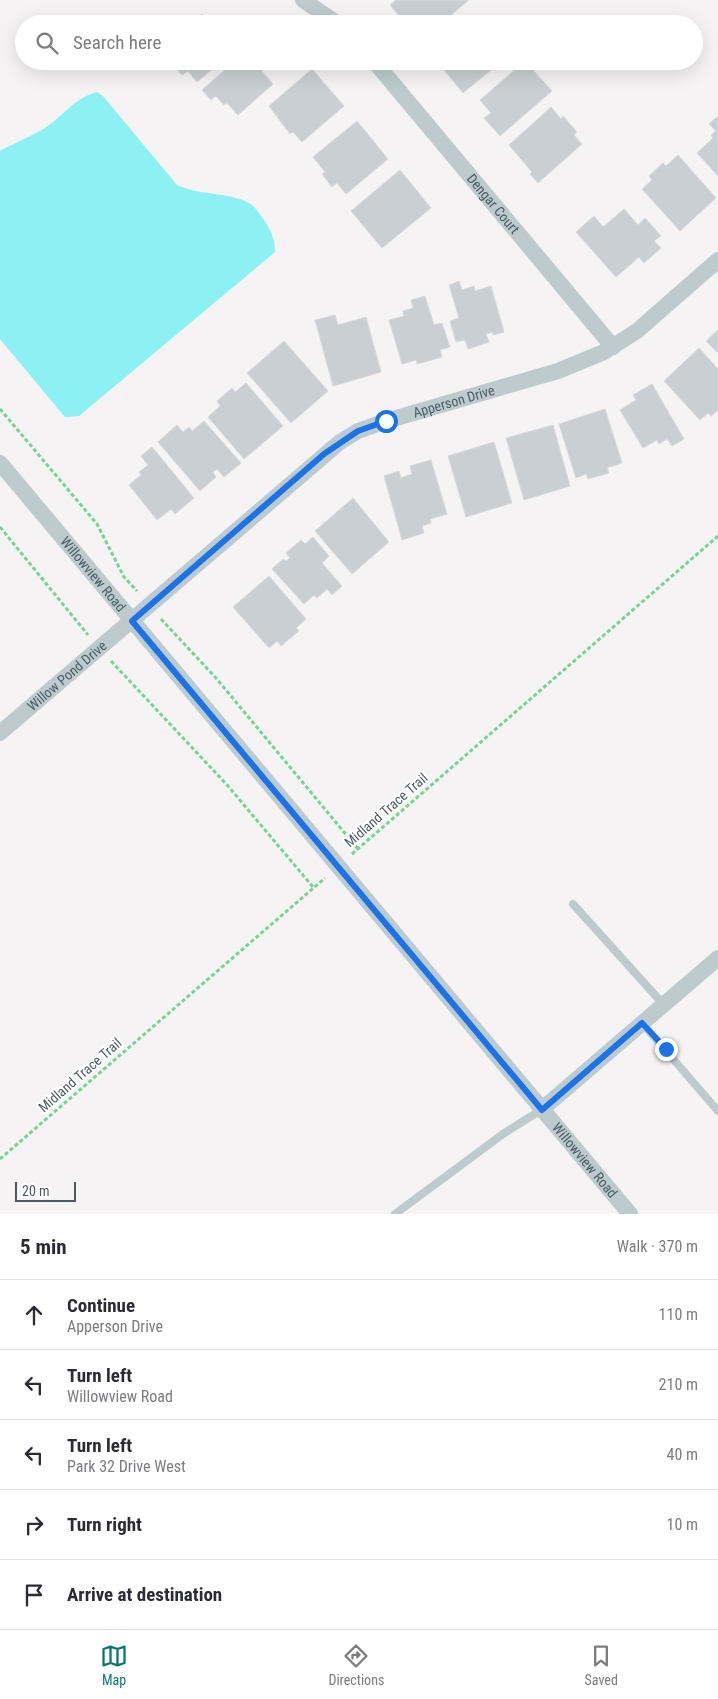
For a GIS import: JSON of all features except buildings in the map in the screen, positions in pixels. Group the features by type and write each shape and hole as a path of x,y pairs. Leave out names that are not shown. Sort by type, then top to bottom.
{"street":[{"path":"302,0 324,15"},
{"name":"Dengar Court","path":"381,70 612,347"},
{"name":"Apperson Drive","path":"132,621 324,454 358,431 558,371 582,362 612,347 636,331 718,260"},
{"name":"Willowview Road","path":"0,463 630,1214"},
{"name":"Willow Pond Drive","path":"0,732 132,621"},
{"path":"542,1110 718,958"}],"lane":[{"path":"573,904 664,1005"},
{"path":"642,1023 718,1111"},
{"path":"394,1214 496,1140 542,1110"}],"path":[{"path":"0,409 97,524 124,577 216,678 358,848"},
{"path":"0,527 99,649 228,786 313,888"},
{"name":"Midland Trace Trail","path":"0,1159 718,536"}],"water":[{"path":"97,92 103,96 177,185 196,191 236,198 254,206 271,231 275,252 79,416 65,417 0,339 0,151 43,129 77,102"}],"route":[{"path":"386,421 358,431 324,454 132,621 542,1110 642,1023 666,1049"}]}
